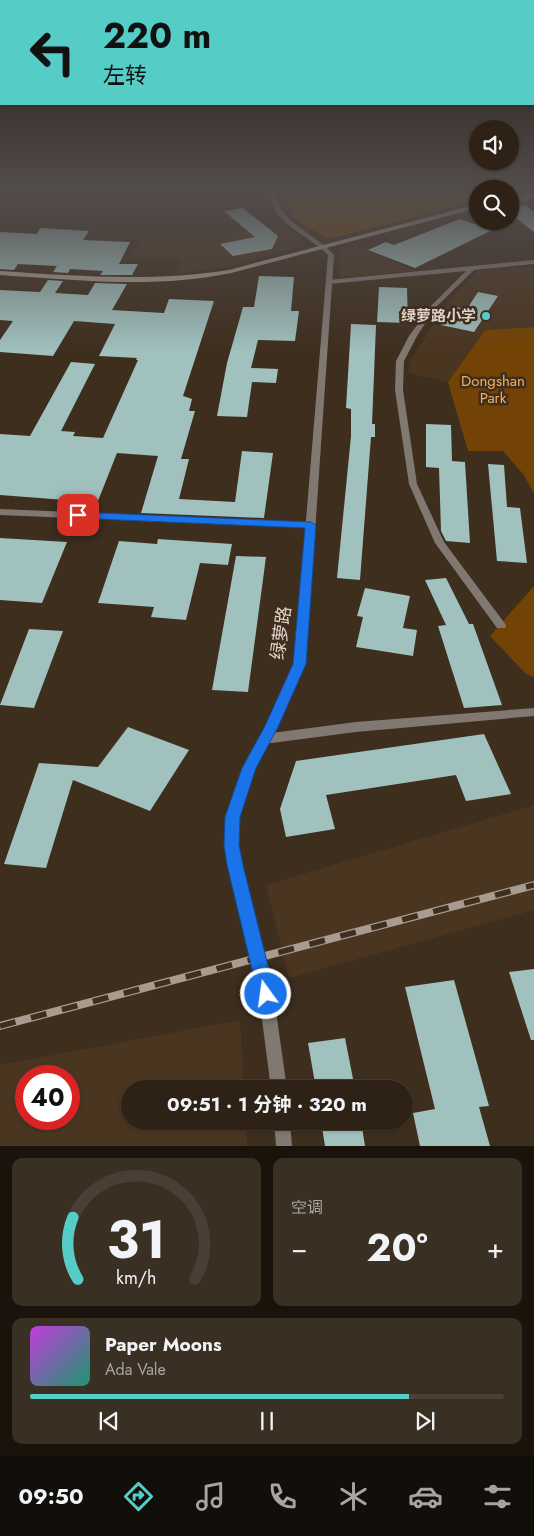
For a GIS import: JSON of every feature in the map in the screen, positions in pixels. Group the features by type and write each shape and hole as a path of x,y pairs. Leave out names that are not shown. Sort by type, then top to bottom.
{"main road":[{"path":"0,275 121,284 200,281 234,275 338,244"},
{"path":"325,248 340,244"}],"street":[{"path":"320,244 325,248"},
{"name":"绿萝路","path":"279,1080 274,1034 232,845 232,817 249,768 300,664 331,256 325,248"},
{"path":"328,282 534,262"},
{"path":"472,268 433,307 413,336 400,361 399,390 413,484 440,543 501,625"},
{"path":"0,512 311,525"},
{"path":"264,740 356,727 534,712"},
{"path":"283,1130 284,1146"}],"shaded area":[{"path":"138,244 306,245 234,265 174,275 180,260 131,257"},
{"path":"356,246 415,271 339,277 340,253 337,251"},
{"name":"绿萝路小学","path":"534,266 534,327 485,330 448,382 408,373 410,361 446,305 477,271"},
{"path":"534,805 534,910 289,978 266,885"},
{"path":"240,1020 243,1080 121,1080 121,1130 246,1130 247,1146 0,1146 0,1065"}],"green space":[{"name":"Dongshan Park","path":"534,327 534,494 524,475 503,451 468,451 448,382 485,330"},
{"path":"534,586 534,677 526,674 490,636"}],"building":[{"path":"0,244 129,244 119,264 138,264 132,275 100,275 103,271 70,269 68,273 53,272 57,266 18,264 14,270 0,269"},
{"path":"221,244 274,244 272,249 233,256"},
{"path":"380,244 463,244 415,268 368,250"},
{"path":"259,276 294,277 291,311 299,311 295,341 258,340 251,368 278,369 276,383 252,382 247,417 217,416 227,363 243,307 254,307"},
{"path":"48,280 63,281 55,293 88,295 95,283 127,284 112,310 164,313 169,299 214,301 183,396 192,399 189,411 195,411 181,459 189,459 179,499 235,502 242,451 273,453 264,518 141,513 158,456 117,453 94,511 60,510 65,500 0,495 0,434 30,436 71,362 95,364 61,431 75,432 73,436 103,438 138,360 136,360 137,358 99,356 115,324 74,321 53,356 0,352 0,340 13,321 0,320 0,290 40,292"},
{"path":"379,287 407,288 408,323 377,322"},
{"path":"478,292 498,296 474,332 441,325 455,307 467,309"},
{"path":"351,324 376,325 372,424 375,424 375,437 371,437 360,580 337,578 351,436 351,409 346,408"},
{"path":"426,424 451,425 452,461 465,462 470,543 446,541 441,531 439,468 426,467"},
{"path":"488,464 504,465 507,507 520,508 527,563 497,561"},
{"path":"0,538 67,542 42,603 0,600"},
{"path":"158,539 232,544 228,565 200,563 186,620 151,617 154,607 98,603 119,541 157,544"},
{"path":"236,556 266,557 248,692 212,690"},
{"path":"446,578 469,624 473,624 502,705 464,708 438,626 446,625 425,580"},
{"path":"365,588 410,596 403,628 417,630 413,656 356,647 363,617 357,616"},
{"path":"29,629 63,631 34,708 0,705"},
{"path":"128,727 189,750 150,811 73,780 46,868 4,864 39,763 98,767"},
{"path":"484,734 511,794 466,801 456,775 326,795 335,829 286,837 280,809 296,761"},
{"path":"534,969 534,1040 531,1040 509,972"},
{"path":"454,980 489,1106 479,1107 490,1146 420,1146 413,1113 435,1109 405,987"},
{"path":"345,1038 353,1080 314,1080 308,1043"},
{"path":"322,1130 362,1130 365,1146 325,1146"}],"railway":[{"path":"0,1026 534,885"}],"place":[{"name":"绿萝路小学","path":"486,316"}],"route":[{"path":"78,515 311,525 300,664 271,727 249,768 232,817 232,845 235,865 266,994"}]}
